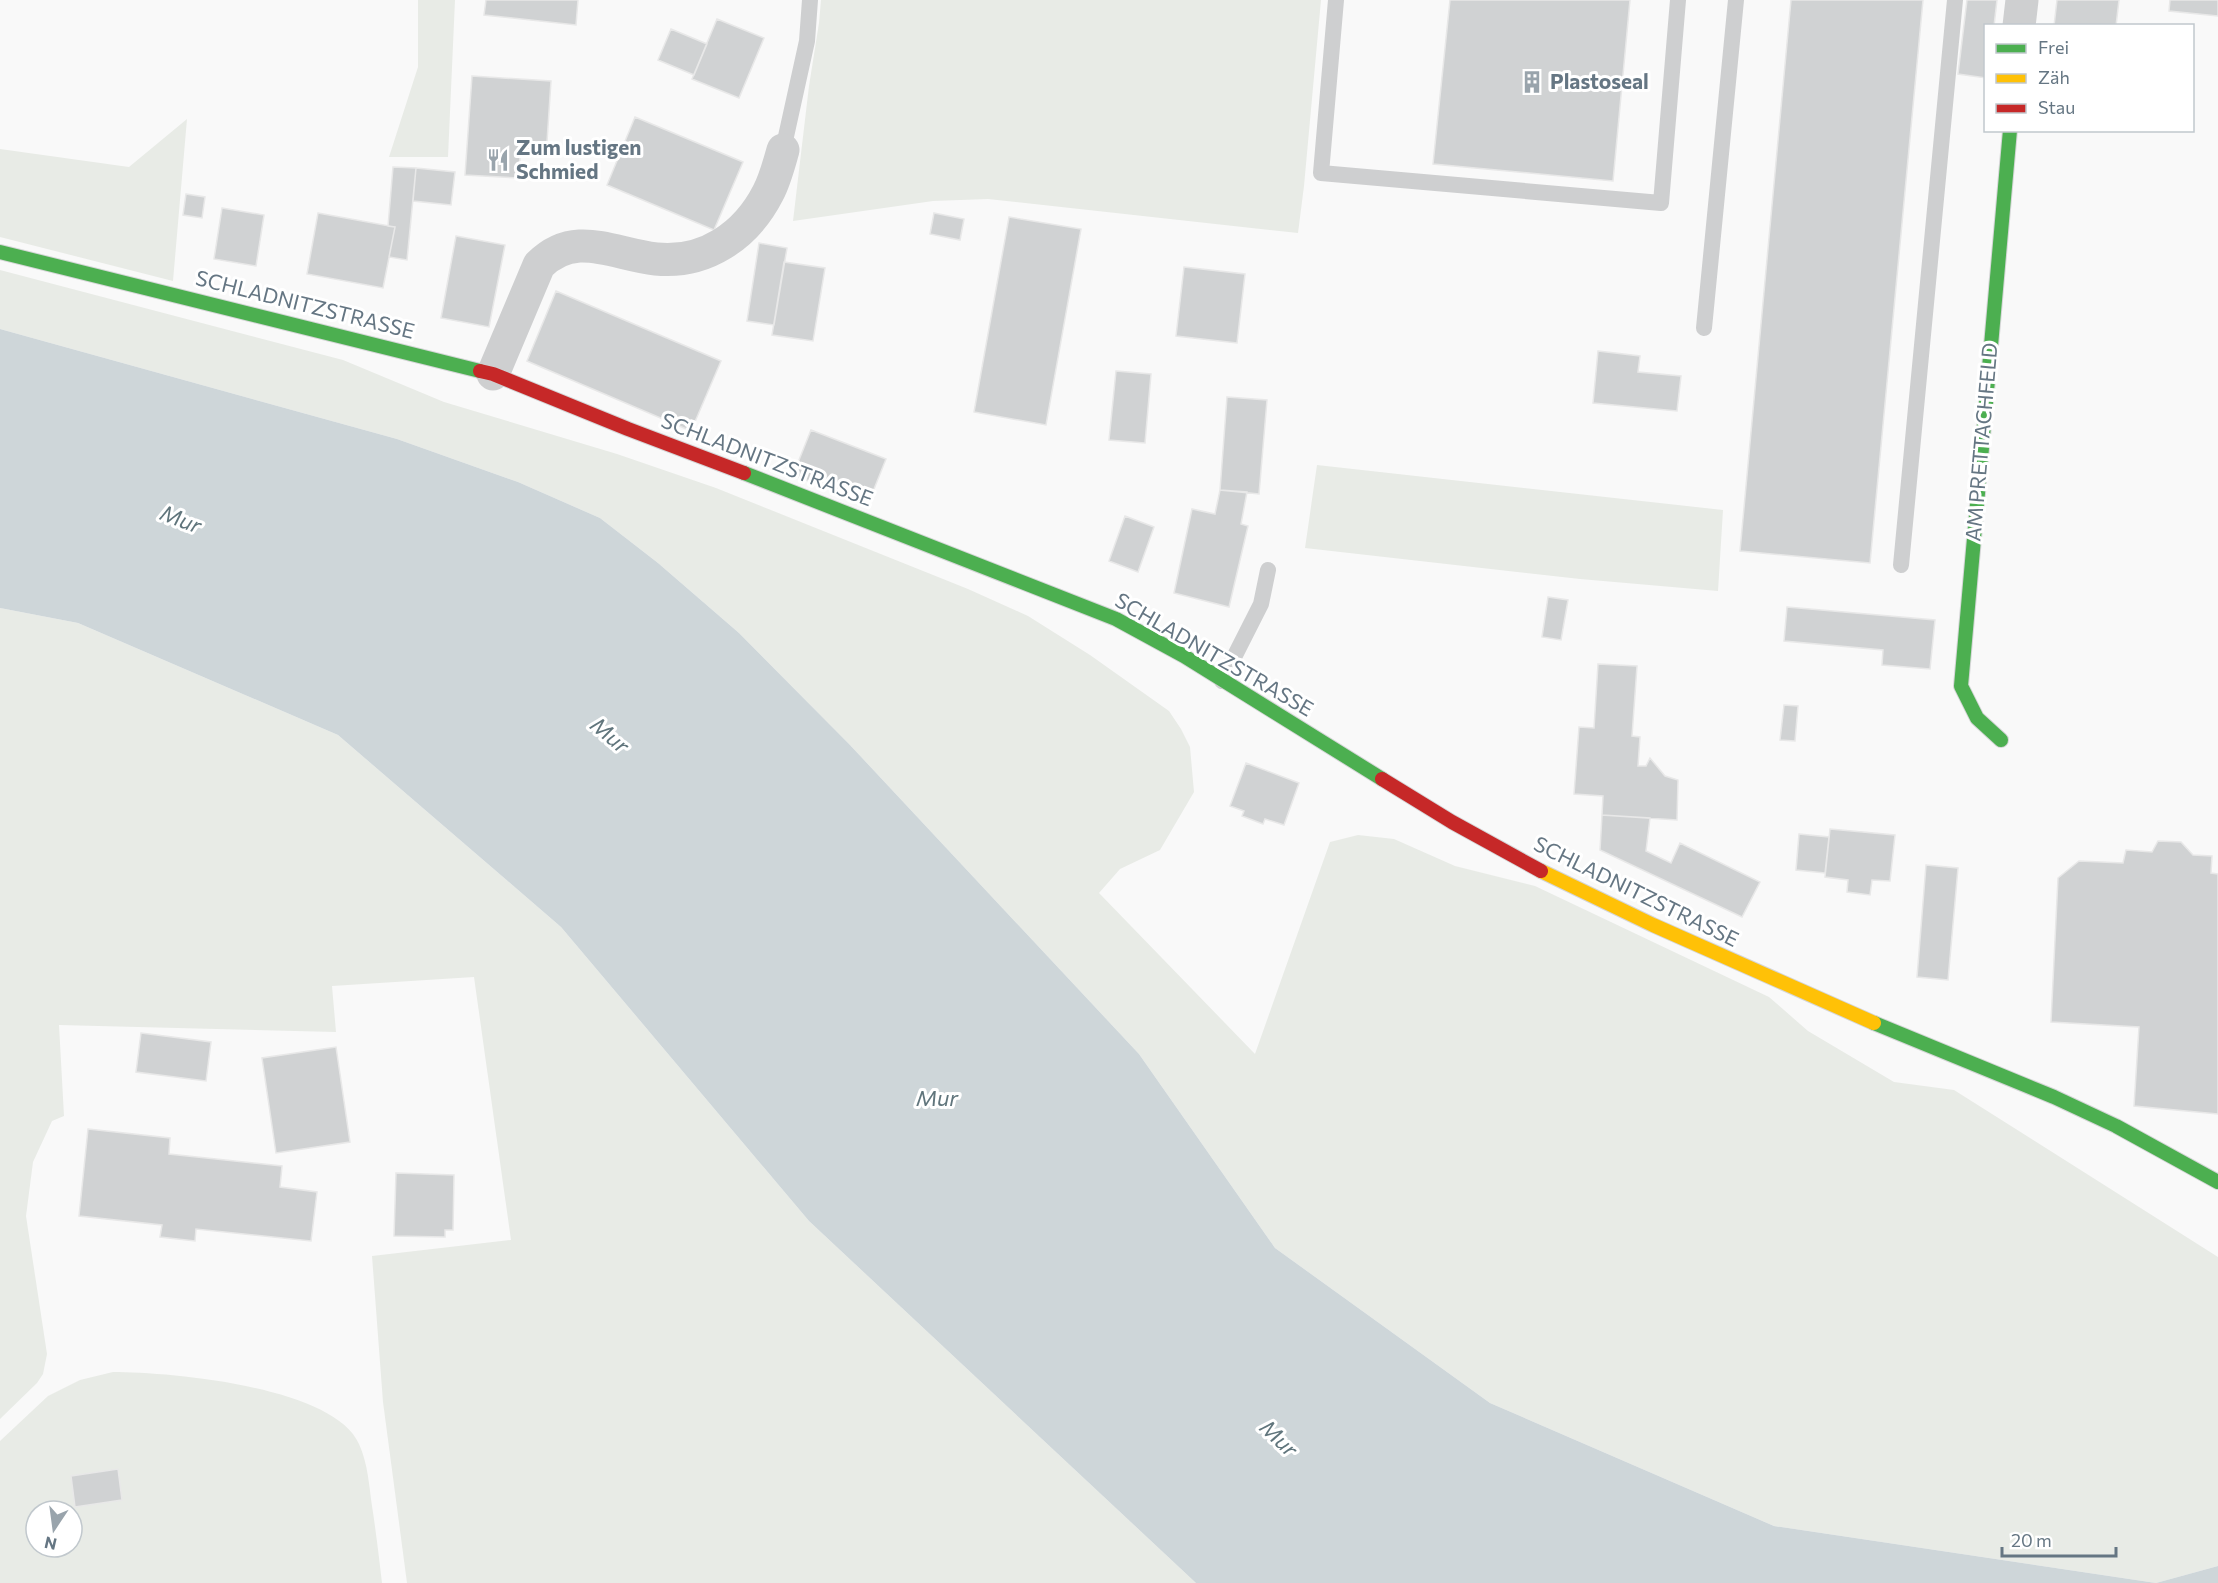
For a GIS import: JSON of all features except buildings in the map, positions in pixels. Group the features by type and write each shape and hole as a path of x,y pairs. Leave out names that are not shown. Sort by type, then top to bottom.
{"street":[{"path":"2019,24 2022,0"},
{"name":"AM PRETTACHFELD","path":"2001,740 1977,718 1961,686 2010,132"},
{"path":"493,374 538,265 548,255 571,246 587,246 656,259 681,260 715,249 731,240 743,229 762,205 783,150"},
{"name":"SCHLADNITZSTRASSE","path":"0,252 493,374 1116,619 1184,656 1452,822 1546,874 1832,1006 2054,1097 2116,1126 2218,1182"}],"lane":[{"path":"783,150 807,41 810,0"},
{"path":"1336,0 1321,173 1660,203 1678,0"},
{"path":"1704,328 1736,0"},
{"path":"1901,565 1955,0"},
{"path":"1222,681 1261,603 1268,570"}],"shaded area":[{"path":"418,0 455,0 448,157 389,157 418,67"},
{"path":"821,0 1321,0 1298,233 988,199 933,201 793,221"},
{"path":"187,119 173,281 0,237 0,149 129,167"},
{"path":"0,270 343,360 444,402 617,454 716,488 968,589 1028,616 1090,655 1169,711 1181,729 1190,747 1194,792 1160,850 1120,869 1099,893 1255,1054 1330,842 1358,835 1394,839 1455,866 1535,886 1769,997 1808,1031 1894,1082 1954,1090 2218,1257 2218,1566 2156,1583 1774,1526 1490,1403 1275,1248 1139,1054 850,745 739,633 658,563 600,518 518,482 397,439 0,329"},
{"path":"1317,465 1723,510 1718,591 1580,579 1305,548"},
{"path":"0,608 78,623 338,735 561,927 809,1221 1196,1583 407,1583 383,1402 372,1256 511,1240 474,977 332,986 336,1032 59,1025 64,1116 52,1121 33,1162 26,1216 47,1354 43,1374 37,1383 0,1419"},
{"path":"113,1372 138,1373 208,1379 247,1386 318,1408 344,1424 359,1444 362,1452 382,1583 0,1583 0,1441 48,1396 80,1380"}],"water":[{"name":"Mur","path":"0,329 397,439 518,482 600,518 658,563 739,633 850,745 1139,1054 1275,1248 1490,1403 1774,1526 2156,1583 1196,1583 809,1221 561,927 338,735 78,623 0,608"},
{"path":"2218,1566 2218,1583 2156,1583"}],"traffic: fast":[{"path":"2001,740 1977,718 1961,686 2010,132"},
{"path":"0,252 480,371"},
{"path":"744,473 1116,619 1184,656 1382,779"},
{"path":"1874,1023 2054,1097 2116,1126 2218,1182"}],"traffic: slow":[{"path":"1541,871 1653,925 1874,1023"}],"traffic: jam":[{"path":"480,371 493,374 744,473"},
{"path":"1382,779 1452,822 1541,871"}],"place":[{"name":"Plastoseal","path":"1532,82"},
{"name":"Zum lustigen Schmied","path":"498,160"}]}
